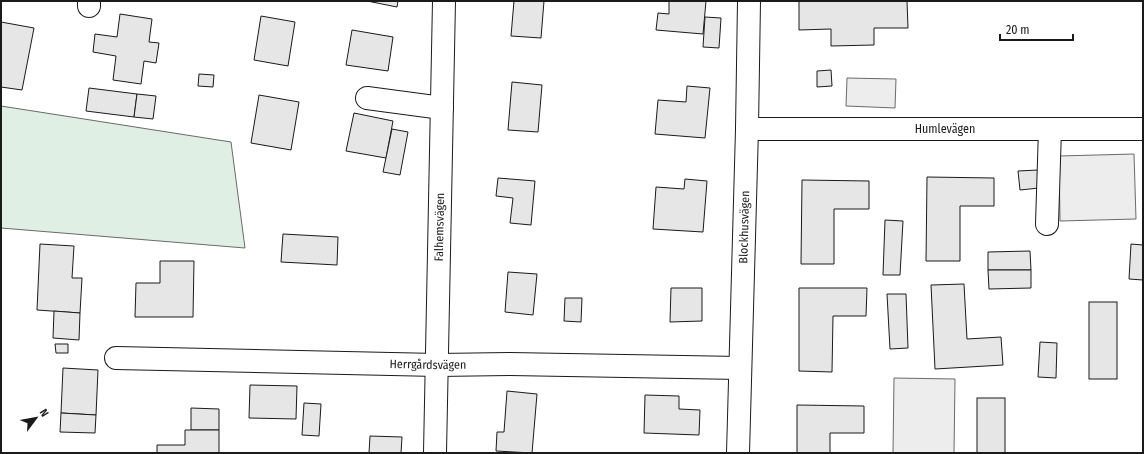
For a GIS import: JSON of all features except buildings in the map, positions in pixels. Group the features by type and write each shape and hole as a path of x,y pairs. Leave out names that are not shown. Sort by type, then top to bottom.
{"street":[{"name":"Falhemsvägen","path":"435,453 444,1"},
{"name":"Blockhusvägen","path":"738,453 749,1"},
{"path":"367,98 442,108"},
{"name":"Humlevägen","path":"747,129 1143,129"},
{"path":"1047,224 1050,129"},
{"name":"Herrgårdsvägen","path":"116,358 437,365 510,364 740,368"}],"green space":[{"path":"1,106 231,142 245,248 1,228"}],"shaded area":[{"path":"847,78 896,79 895,108 846,106"},
{"path":"1134,154 1136,219 1060,221 1059,156"},
{"path":"894,378 955,379 954,453 893,453"}]}
